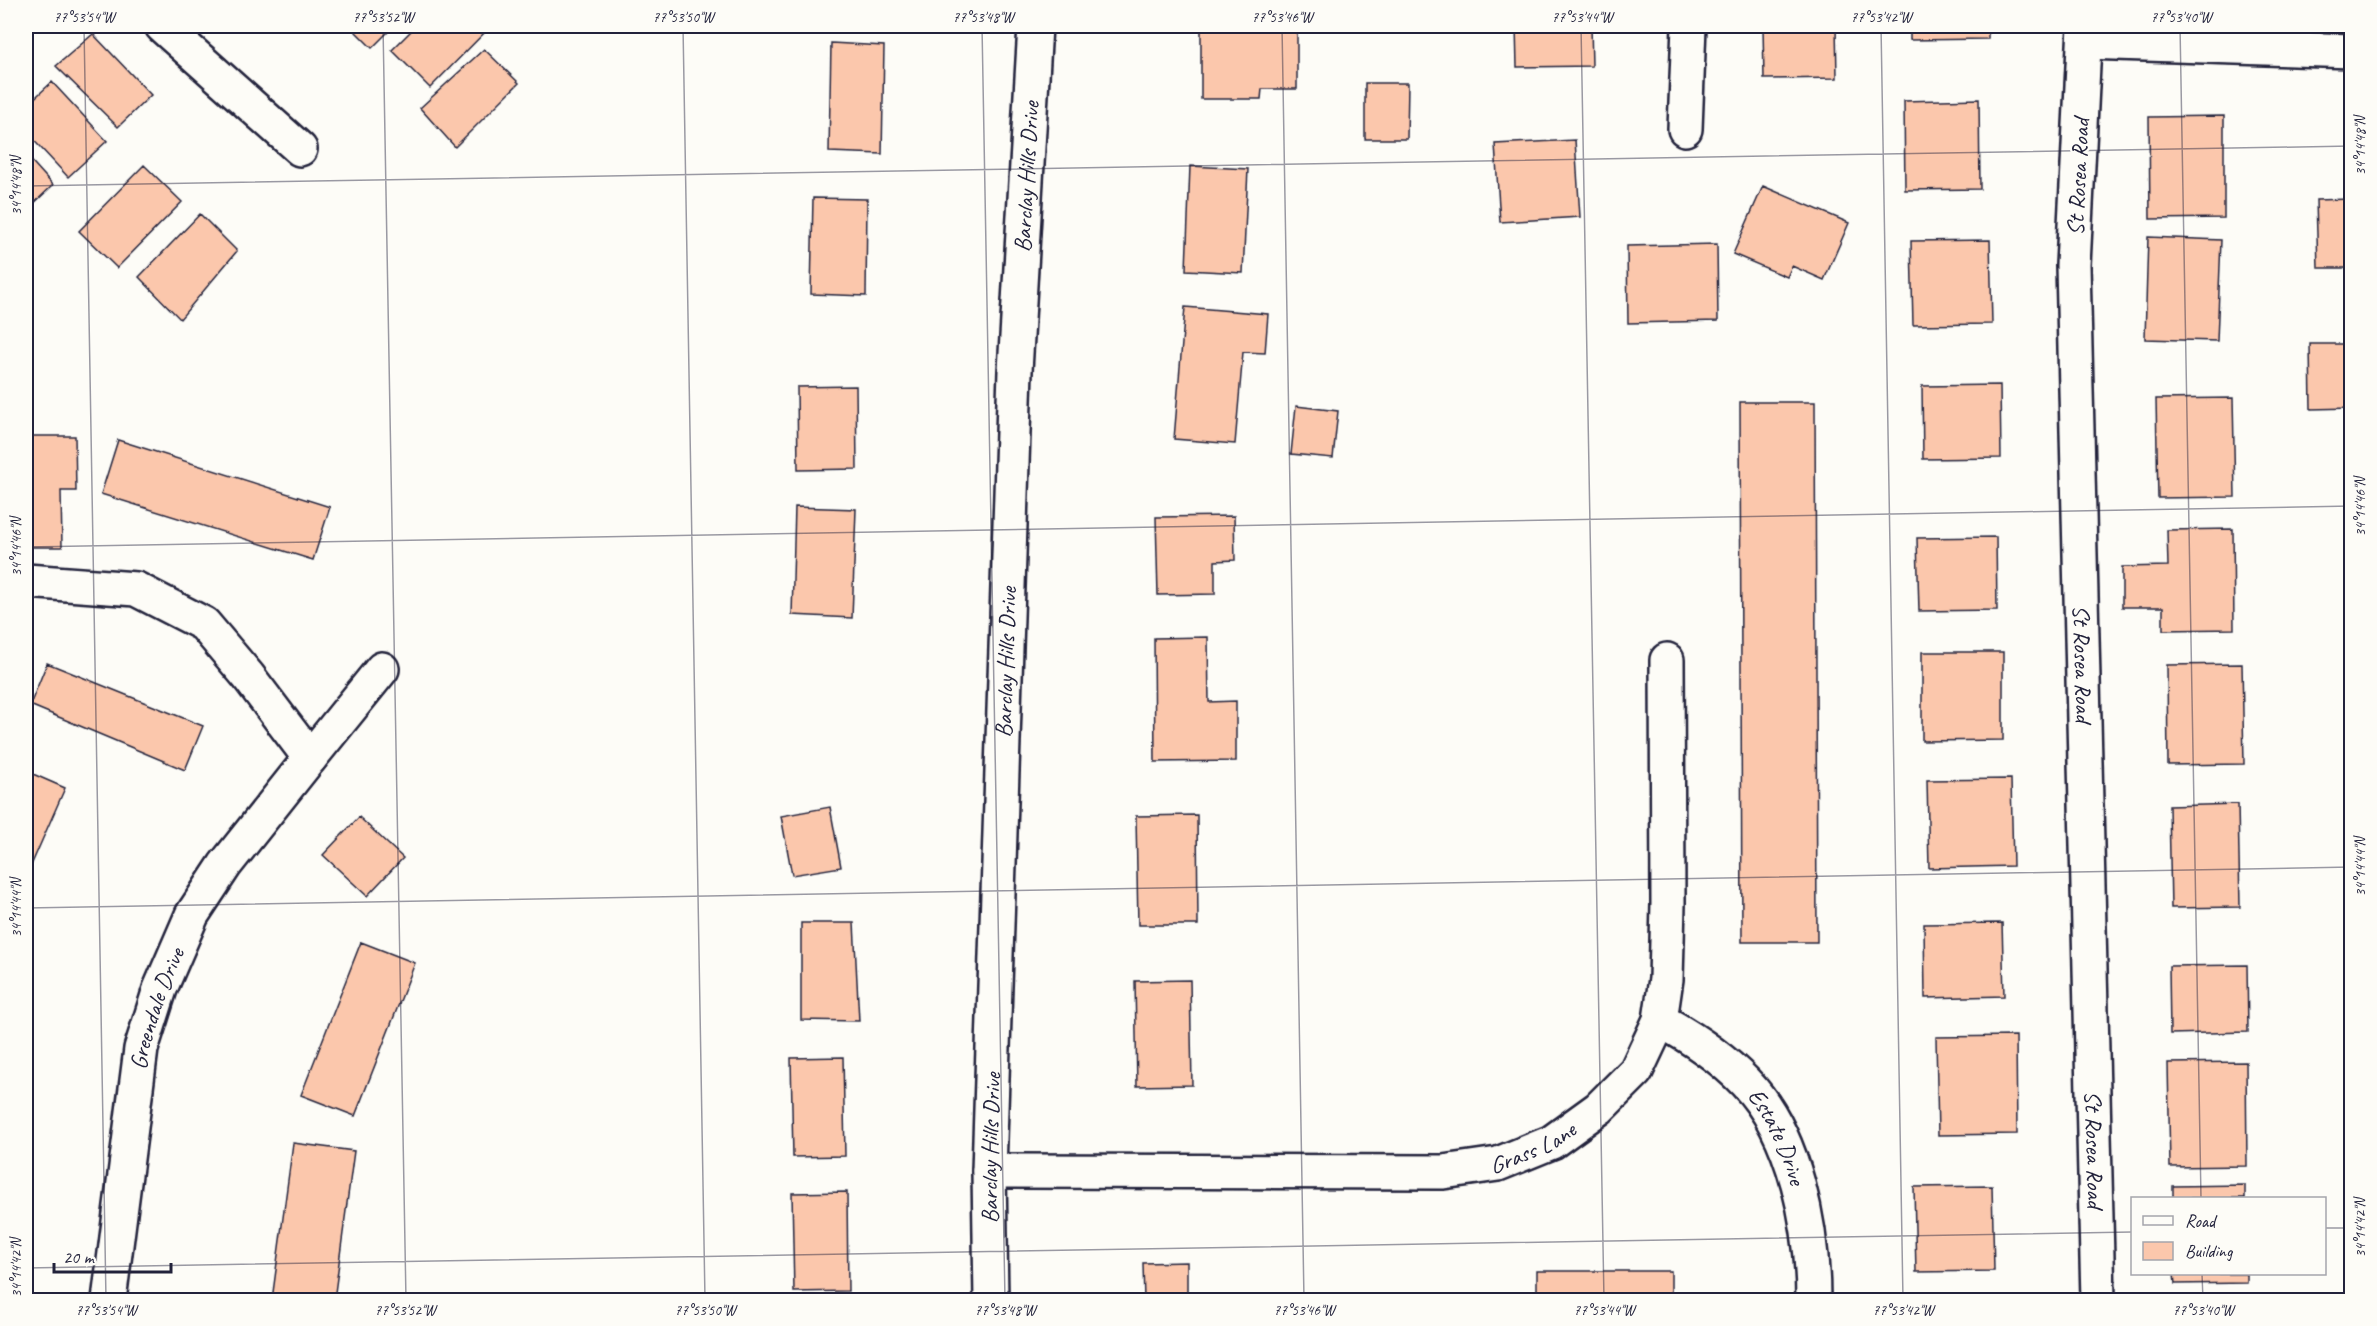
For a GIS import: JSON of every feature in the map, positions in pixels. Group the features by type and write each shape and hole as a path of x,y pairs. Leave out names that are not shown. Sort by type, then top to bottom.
{"street":[{"path":"162,26 300,149"},
{"name":"Barclay Hills Drive","path":"991,1300 989,1171 1015,371 1035,26"},
{"path":"1685,129 1689,26"},
{"path":"2085,34 2352,51"},
{"name":"St Rosea Road","path":"2085,34 2073,265 2098,1300"},
{"path":"26,581 136,589 204,624 248,676 310,758"},
{"name":"Grass Lane","path":"989,1171 1443,1172 1498,1164 1552,1142 1599,1108 1636,1071 1660,1020 1666,979 1668,915 1667,660"},
{"name":"Greendale Drive","path":"109,1300 141,1050 160,989 192,915 225,865 382,669"},
{"name":"Estate Drive","path":"1660,1020 1696,1040 1745,1082 1764,1106 1779,1132 1795,1173 1809,1241 1813,1300"}],"building":[{"path":"350,26 394,26 372,48"},
{"path":"416,26 491,26 430,88 392,50"},
{"path":"1201,26 1297,26 1297,89 1262,89 1261,99 1201,99"},
{"path":"1516,26 1591,26 1592,66 1517,67"},
{"path":"1763,26 1836,26 1837,78 1764,79"},
{"path":"1910,26 1988,26 1988,39 1910,40"},
{"path":"93,34 151,95 118,127 56,66"},
{"path":"831,43 884,46 882,154 829,152"},
{"path":"484,49 519,83 455,147 420,108"},
{"path":"52,82 107,141 68,177 26,132 26,106"},
{"path":"1365,83 1408,83 1407,139 1365,139"},
{"path":"1979,99 1980,189 1905,190 1904,101"},
{"path":"2224,116 2224,218 2150,219 2149,117"},
{"path":"1575,140 1580,217 1500,222 1495,144"},
{"path":"26,155 53,185 26,211"},
{"path":"144,165 182,202 117,268 79,231"},
{"path":"1190,166 1248,169 1243,273 1186,270"},
{"path":"1763,186 1849,223 1824,280 1792,266 1787,277 1733,254"},
{"path":"813,198 867,199 866,296 811,294"},
{"path":"2352,199 2352,268 2318,268 2316,200"},
{"path":"200,214 237,251 180,319 139,277"},
{"path":"2148,237 2221,240 2217,341 2145,339"},
{"path":"1990,240 1992,324 1913,325 1911,241"},
{"path":"1717,244 1718,321 1628,323 1627,246"},
{"path":"1185,307 1268,314 1265,353 1243,352 1235,444 1174,439"},
{"path":"2310,344 2352,344 2352,408 2311,409"},
{"path":"2000,385 2001,458 1923,459 1922,386"},
{"path":"856,386 857,469 798,470 797,387"},
{"path":"2233,398 2235,497 2158,498 2156,399"},
{"path":"1740,402 1815,402 1817,942 1742,942"},
{"path":"1296,406 1338,411 1333,458 1291,454"},
{"path":"26,436 75,436 76,491 61,491 62,547 26,547"},
{"path":"118,440 330,507 313,560 101,494"},
{"path":"795,507 856,509 852,618 792,615"},
{"path":"1234,516 1235,560 1215,561 1215,594 1158,595 1156,517"},
{"path":"2233,529 2234,629 2163,630 2163,607 2122,607 2122,567 2168,566 2167,530"},
{"path":"1996,537 1997,610 1919,611 1917,538"},
{"path":"1208,637 1209,702 1236,701 1236,761 1155,762 1154,638"},
{"path":"1922,652 2003,652 2003,740 1922,741"},
{"path":"47,663 203,726 185,770 30,705"},
{"path":"2242,664 2244,764 2168,765 2167,665"},
{"path":"26,771 65,788 26,877"},
{"path":"2011,779 2013,866 1929,868 1927,780"},
{"path":"2238,804 2240,907 2171,908 2169,806"},
{"path":"830,807 841,867 792,875 781,816"},
{"path":"1197,815 1198,925 1138,925 1136,816"},
{"path":"359,817 403,858 367,896 323,855"},
{"path":"801,923 854,923 859,1021 801,1020"},
{"path":"2002,923 2004,996 1925,998 1924,924"},
{"path":"361,942 415,963 355,1116 301,1095"},
{"path":"2247,965 2248,1032 2170,1034 2169,966"},
{"path":"1190,980 1192,1085 1137,1086 1135,981"},
{"path":"2016,1036 2017,1134 1938,1135 1936,1037"},
{"path":"843,1057 845,1156 793,1157 791,1058"},
{"path":"2246,1062 2247,1166 2170,1167 2168,1063"},
{"path":"293,1143 354,1151 334,1300 272,1300"},
{"path":"2245,1185 2245,1197 2173,1197 2173,1186"},
{"path":"1992,1186 1994,1271 1916,1272 1914,1187"},
{"path":"847,1192 848,1291 794,1292 792,1193"},
{"path":"1187,1262 1187,1300 1144,1300 1143,1263"},
{"path":"1537,1271 1671,1271 1671,1300 1537,1300"},
{"path":"2174,1275 2247,1275 2247,1283 2175,1284"}]}
